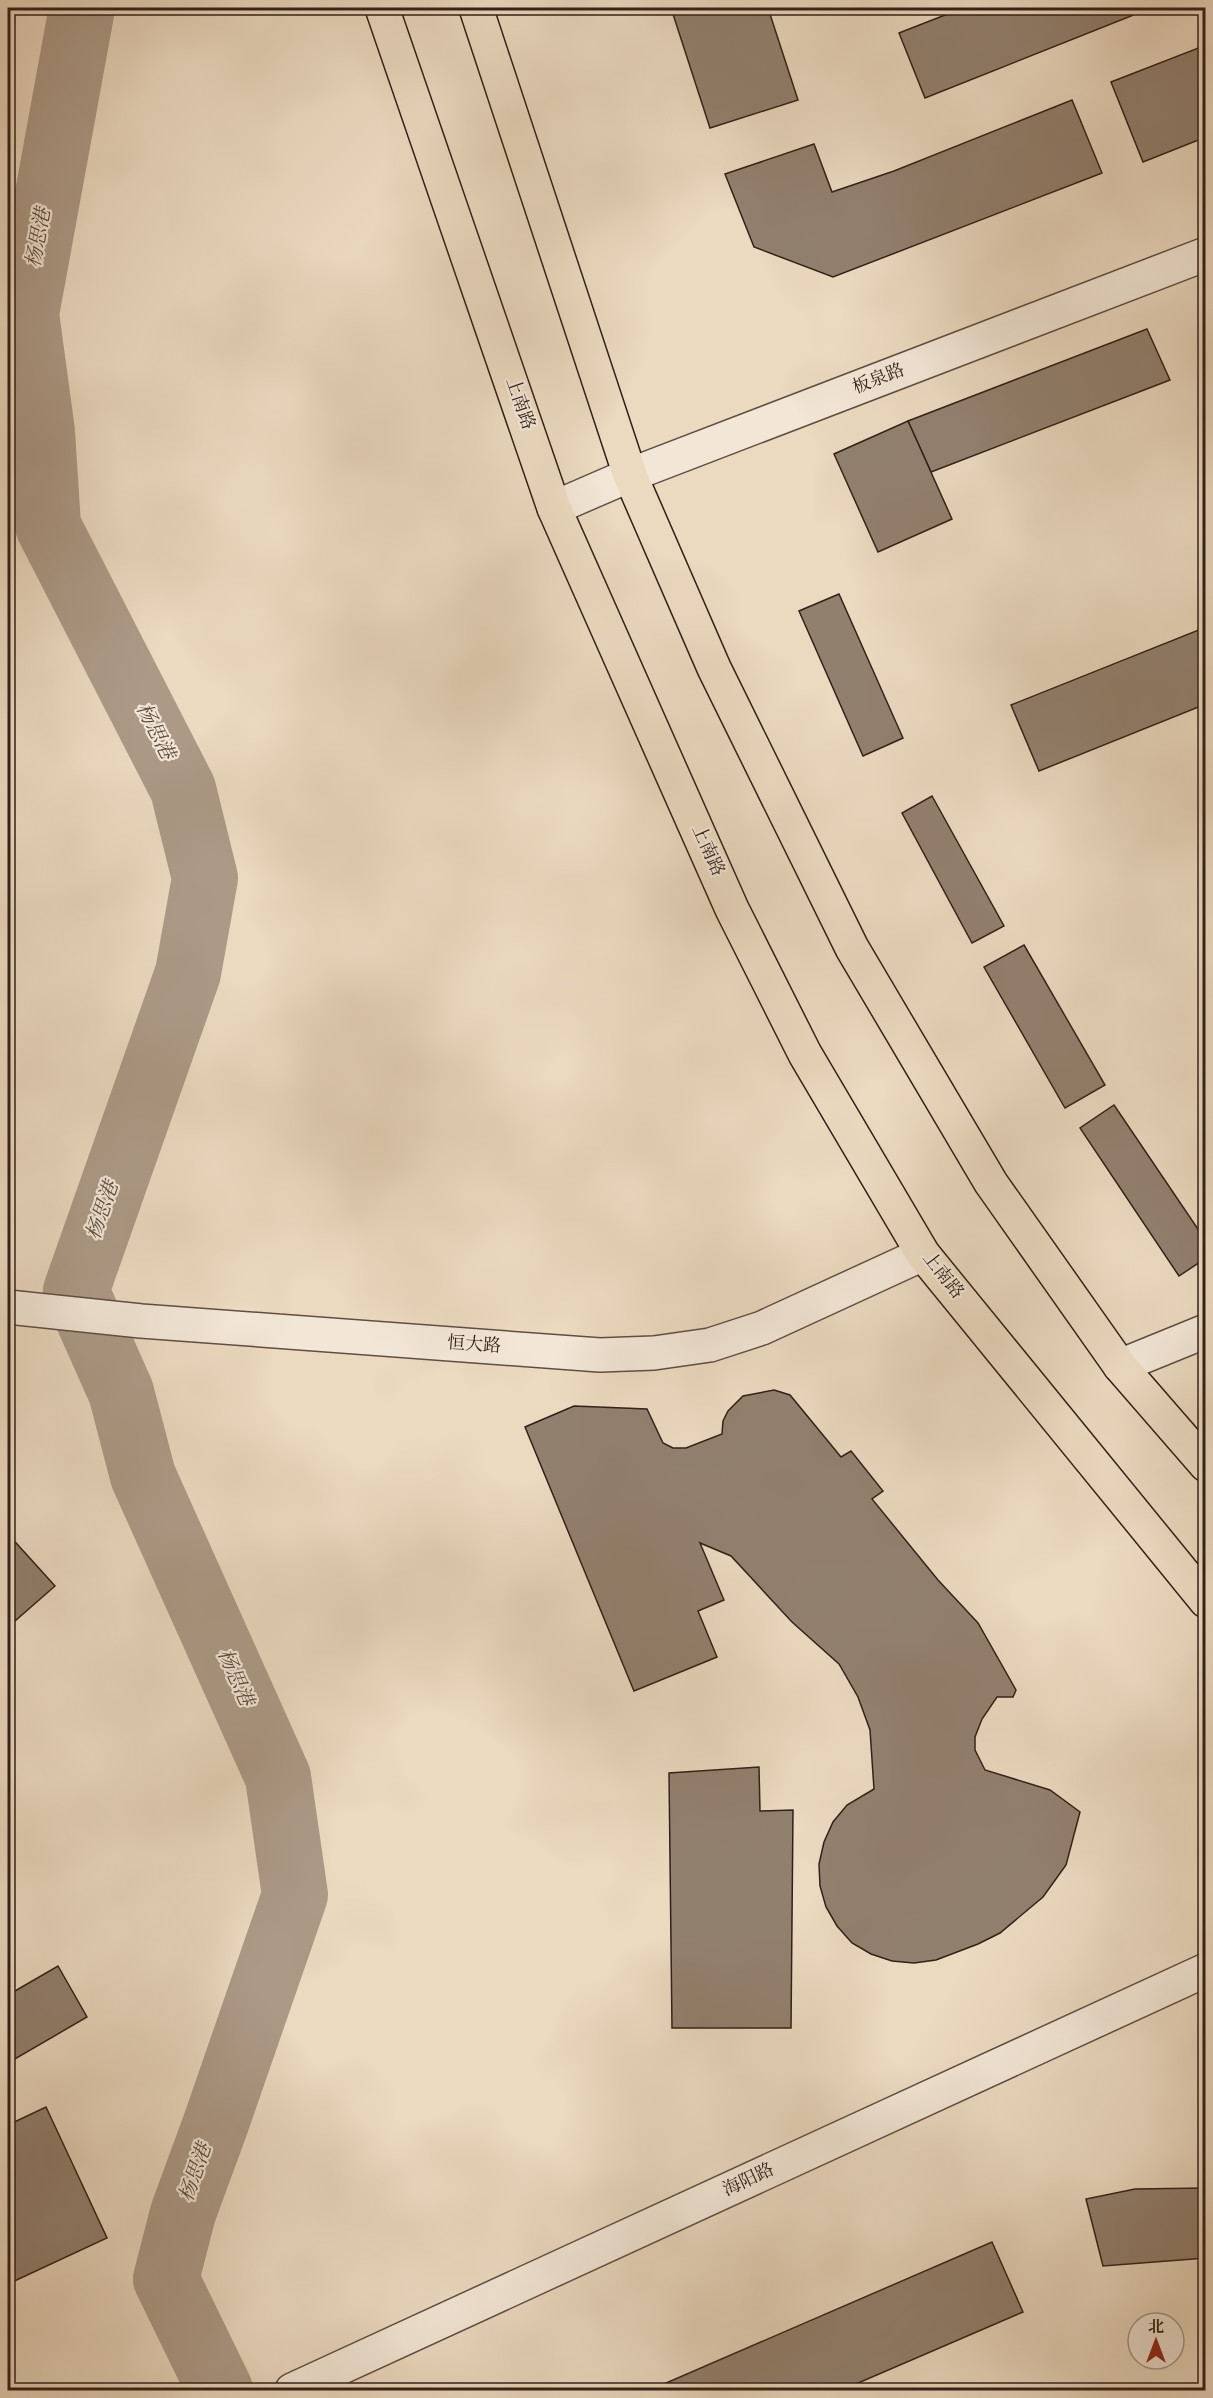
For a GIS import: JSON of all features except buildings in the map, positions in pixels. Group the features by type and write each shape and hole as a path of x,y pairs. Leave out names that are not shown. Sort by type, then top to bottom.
{"main road":[{"name":"上南路","path":"382,8 554,508 732,909 805,1054 923,1254 1206,1601"},
{"path":"476,8 630,475 714,668 852,948 990,1182 1120,1366 1206,1465"}],"street":[{"name":"板泉路","path":"554,508 630,475 1206,254"},
{"name":"恒大路","path":"16,1308 141,1321 600,1355 654,1353 710,1345 762,1328 923,1254"},
{"path":"1120,1366 1206,1330"},
{"name":"海阳路","path":"292,2391 1206,1970"}],"waterway":[{"name":"杨思港","path":"82,8 26,314 42,432 48,526 183,789 205,878 188,973 76,1291 121,1392 143,1476 278,1777 295,1895 183,2213 166,2279 220,2390"}]}
